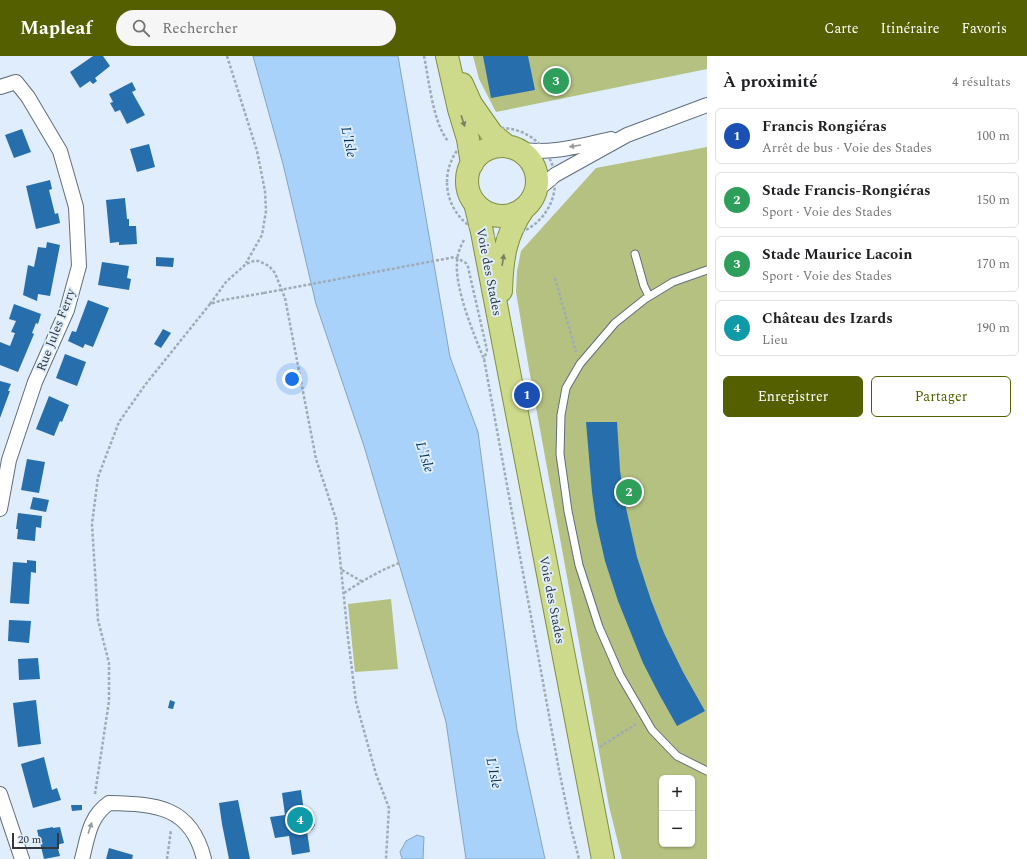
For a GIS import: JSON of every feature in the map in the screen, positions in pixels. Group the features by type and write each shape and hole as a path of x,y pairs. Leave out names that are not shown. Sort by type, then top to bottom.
{"main road":[{"path":"447,56 471,104 492,134 525,155 532,163 536,172 537,182 530,200 515,213 504,215 493,214 483,210 475,203 471,196 468,184 469,172 466,150 459,109 447,56"},
{"path":"466,150 478,156 497,146 512,148"},
{"name":"Voie des Stades","path":"502,340 502,274 508,235 518,216 530,200"},
{"name":"Voie des Stades","path":"475,203 472,233 502,340 603,859"}],"street":[{"name":"Rue Jules Ferry","path":"0,87 16,82 28,97 60,151 76,207 80,266 67,310 35,382 9,460 0,509"},
{"path":"512,148 530,152 583,145 626,135 707,105"},
{"path":"530,200 555,175 626,135"},
{"path":"0,794 22,859"},
{"path":"82,859 90,826 98,812 109,803 148,805 181,818 192,829 197,838 204,859"}],"lane":[{"path":"635,254 644,286 649,296"},
{"path":"707,270 673,282 649,296 615,323 580,364 566,388 561,415 560,454 568,511 579,564 599,627 620,675 652,730 677,756 707,771"}],"path":[{"path":"98,812 94,803 109,701 109,663 98,620 92,524 98,477 119,422 145,385 226,282 246,264 262,235 266,211 265,191 257,151 228,56"},
{"path":"424,56 436,116 442,132 448,141 466,150"},
{"path":"504,127 521,131 536,140 546,151 551,160 555,175 556,189 552,202 545,215 536,224 523,232 493,236 472,233 458,216 452,205 448,193 447,174 451,160 466,150 478,132 488,128 504,127"},
{"path":"472,233 459,252 457,264 459,283 473,333 484,359 557,757 571,828 579,859"},
{"path":"210,304 223,300 455,257 466,263 468,267 487,350 484,359"},
{"path":"246,264 259,261 269,266 275,273 285,298 316,459 336,519 356,702 376,774 389,808 386,859"},
{"path":"555,278 580,364"},
{"path":"344,593 361,581 399,563"},
{"path":"342,569 361,581"},
{"path":"557,757 597,750 645,718"},
{"path":"167,859 171,823 174,814"}],"green space":[{"path":"473,56 707,56 707,69 496,112 479,79"},
{"path":"707,147 707,859 622,859 609,806 516,292 517,271 521,251 596,168"},
{"path":"391,599 398,669 355,672 348,604"}],"water":[{"name":"L'Isle","path":"253,56 398,56 450,357 478,432 517,730 545,859 466,859 446,722 364,446 316,304 283,164"},
{"path":"417,835 424,837 423,859 402,859 400,852 406,841"}],"building":[{"path":"93,56 103,56 110,66 95,78 97,81 93,84 90,81 80,88 70,72"},
{"path":"483,56 528,56 535,90 491,98"},
{"path":"132,82 136,90 132,92 145,115 127,124 120,110 115,112 110,103 113,102 109,94"},
{"path":"22,129 31,152 14,158 5,135"},
{"path":"149,144 155,167 137,172 130,149"},
{"path":"50,180 52,189 49,190 55,214 58,213 60,223 36,229 26,186"},
{"path":"125,198 129,226 136,226 137,244 119,245 119,242 110,243 106,200"},
{"path":"47,242 60,245 50,296 38,294 37,301 23,295 28,265 34,267 38,247 46,248"},
{"path":"156,257 174,258 173,267 156,266"},
{"path":"102,262 129,266 127,278 131,279 129,290 98,285"},
{"path":"88,300 109,308 93,347 85,344 83,348 68,341 72,331 76,332"},
{"path":"14,304 41,314 38,324 36,323 32,333 34,334 18,372 0,365 0,342 10,346 15,333 11,332 16,321 9,319"},
{"path":"163,329 171,333 161,348 154,344"},
{"path":"65,354 86,362 77,386 56,378"},
{"path":"0,381 11,384 8,391 10,391 0,418"},
{"path":"49,396 69,405 54,436 36,429"},
{"path":"586,422 617,422 620,470 624,499 637,557 651,600 664,633 683,672 705,711 677,726 643,663 618,601 605,561 596,521 592,492"},
{"path":"27,459 45,462 39,493 21,490"},
{"path":"33,497 49,500 46,512 30,509"},
{"path":"18,513 42,516 41,528 36,527 35,541 17,539 18,529 16,529"},
{"path":"27,560 36,561 36,573 31,572 29,604 10,603 13,562 27,563"},
{"path":"9,620 31,621 29,643 8,641"},
{"path":"38,658 40,679 19,680 18,659"},
{"path":"36,700 41,744 18,747 13,703"},
{"path":"170,700 175,702 173,709 168,708"},
{"path":"44,757 52,790 57,788 61,800 33,808 21,764"},
{"path":"301,790 304,811 309,811 313,815 315,825 312,830 307,831 310,852 292,855 289,836 275,838 270,817 285,815 282,793"},
{"path":"238,800 250,859 229,859 219,803"},
{"path":"71,805 82,805 82,810 72,811"},
{"path":"60,827 64,843 57,845 60,856 44,859 37,830"},
{"path":"109,848 133,855 132,859 106,859"}],"place":[{"name":"Stade Maurice Lacoin","path":"556,81"},
{"name":"Francis Rongiéras","path":"527,395"},
{"name":"Stade Francis-Rongiéras","path":"629,492"},
{"name":"Château des Izards","path":"300,820"}]}
